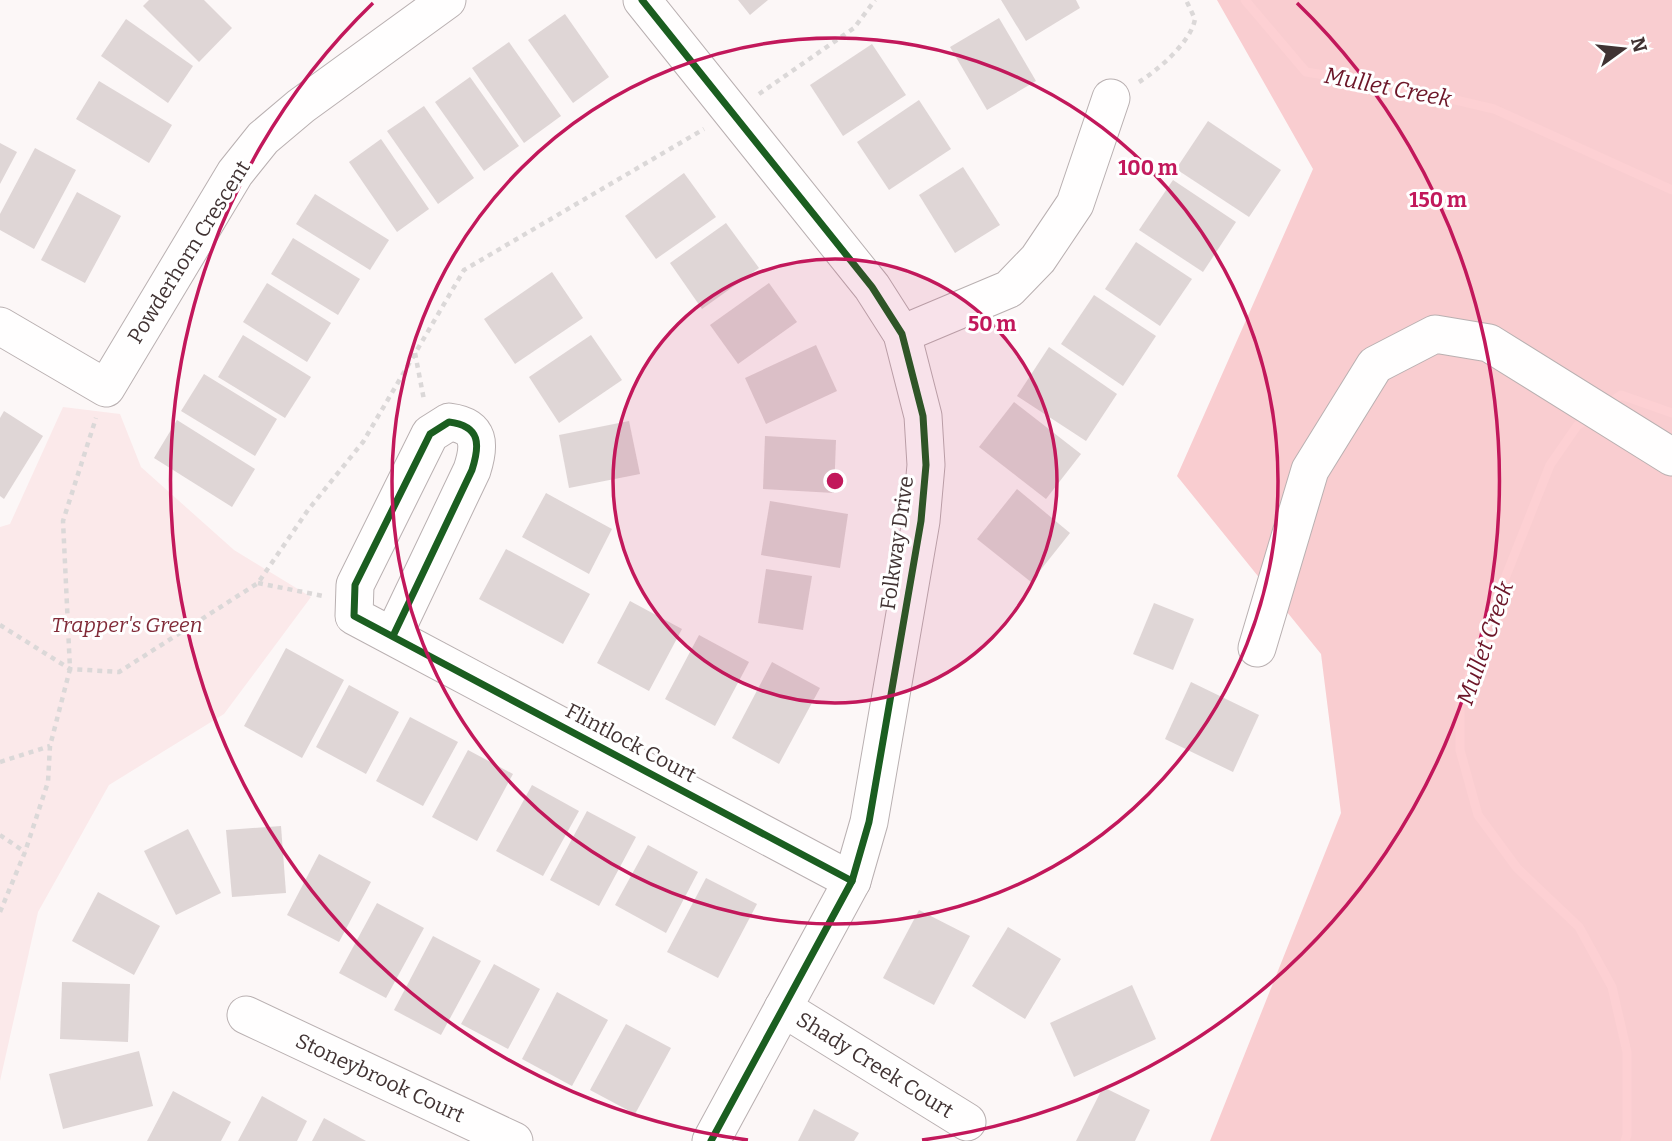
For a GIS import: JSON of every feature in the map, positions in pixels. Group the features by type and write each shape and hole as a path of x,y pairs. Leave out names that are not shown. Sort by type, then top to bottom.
{"street":[{"name":"Powderhorn Crescent","path":"106,388 235,173 263,138 301,106 447,0"},
{"name":"Folkway Drive","path":"642,0 872,287 902,334 923,416 926,465 921,521 869,822 852,881 710,1141"},
{"path":"902,334 1009,289 1038,259 1075,204 1111,98"},
{"path":"0,326 106,388"},
{"path":"1257,648 1310,470 1375,365 1435,334 1489,343 1672,457"},
{"path":"355,603 355,585 430,434 449,422 462,424 473,434 479,449 472,470 393,636"},
{"name":"Flintlock Court","path":"355,603 354,616 852,881"},
{"name":"Shady Creek Court","path":"783,1008 967,1122"},
{"name":"Stoneybrook Court","path":"246,1015 514,1141"}],"path":[{"path":"0,625 70,669 119,671 258,583 308,510 363,442 464,270 732,113 854,28 875,0"},
{"path":"1111,98 1154,72 1191,33 1195,19 1186,0"},
{"path":"415,352 430,434"},
{"path":"0,912 25,852 48,782 50,746 70,669 63,521 106,388"},
{"path":"258,583 355,603"},
{"path":"0,762 50,746"},
{"path":"0,835 25,852"}],"green space":[{"name":"Trapper's Green","path":"63,407 120,414 141,467 234,550 311,597 224,714 109,785 38,912 0,1081 0,527 10,524"}],"shaded area":[{"path":"1217,0 1672,0 1672,1141 1210,1141 1341,813 1321,654 1177,476 1313,169"}],"building":[{"path":"149,0 204,0 232,28 199,62 143,6"},
{"path":"738,0 768,0 750,15"},
{"path":"1001,0 1076,0 1080,8 1026,41"},
{"path":"565,14 609,77 573,103 528,40"},
{"path":"999,18 1036,81 987,110 950,47"},
{"path":"126,19 193,66 168,103 101,56"},
{"path":"509,42 561,116 524,143 472,68"},
{"path":"872,44 906,95 843,136 810,85"},
{"path":"470,77 519,146 484,171 435,102"},
{"path":"99,81 172,125 149,163 76,119"},
{"path":"919,100 951,149 889,190 857,142"},
{"path":"424,106 474,178 438,204 387,131"},
{"path":"1208,121 1281,170 1249,217 1176,169"},
{"path":"381,139 429,209 397,232 349,162"},
{"path":"0,143 17,152 0,184"},
{"path":"35,148 76,170 34,249 0,230 0,214"},
{"path":"963,167 1000,225 955,253 919,195"},
{"path":"684,173 716,217 656,259 625,216"},
{"path":"1173,180 1236,222 1203,272 1139,230"},
{"path":"77,192 121,216 85,283 41,260"},
{"path":"315,194 389,240 370,270 296,224"},
{"path":"726,223 759,268 702,309 670,263"},
{"path":"293,238 360,279 338,315 271,274"},
{"path":"1136,242 1192,279 1160,326 1105,289"},
{"path":"552,272 583,318 515,364 484,319"},
{"path":"267,283 331,323 307,362 243,322"},
{"path":"769,283 797,322 738,364 710,325"},
{"path":"1094,295 1156,336 1123,386 1061,344"},
{"path":"243,335 311,377 285,418 218,377"},
{"path":"591,335 622,380 559,423 529,377"},
{"path":"816,345 837,391 766,424 745,378"},
{"path":"1049,347 1117,394 1086,441 1017,396"},
{"path":"204,374 277,419 255,456 181,411"},
{"path":"1014,402 1081,454 1046,499 979,447"},
{"path":"4,411 43,436 4,499 0,496 0,418"},
{"path":"177,420 255,469 232,507 154,458"},
{"path":"629,421 640,474 569,488 559,435"},
{"path":"765,436 836,440 834,493 763,489"},
{"path":"1017,489 1070,533 1031,582 977,539"},
{"path":"546,493 612,529 589,574 522,537"},
{"path":"770,501 848,514 840,568 761,555"},
{"path":"506,549 590,594 563,644 479,599"},
{"path":"766,569 812,576 803,630 758,623"},
{"path":"630,601 682,629 649,691 597,663"},
{"path":"1154,603 1194,619 1173,670 1133,654"},
{"path":"699,635 749,662 715,726 665,699"},
{"path":"286,648 344,680 302,758 244,726"},
{"path":"772,662 820,688 779,764 732,738"},
{"path":"1191,682 1259,715 1233,772 1165,739"},
{"path":"349,685 399,712 366,774 316,747"},
{"path":"410,717 458,742 423,806 376,781"},
{"path":"468,750 513,774 477,841 432,817"},
{"path":"532,785 579,811 543,876 496,851"},
{"path":"587,811 636,837 599,906 550,880"},
{"path":"281,826 286,893 232,897 226,830"},
{"path":"188,829 221,893 176,915 144,851"},
{"path":"648,845 698,872 666,933 615,905"},
{"path":"319,854 371,882 339,942 287,915"},
{"path":"706,878 757,904 718,978 667,952"},
{"path":"98,892 160,926 134,975 72,941"},
{"path":"377,903 424,928 386,998 339,973"},
{"path":"919,910 970,936 934,1005 883,978"},
{"path":"1008,927 1061,959 1025,1019 972,986"},
{"path":"433,936 481,961 441,1035 394,1010"},
{"path":"494,964 540,989 508,1049 461,1024"},
{"path":"62,982 130,984 128,1042 60,1039"},
{"path":"1132,985 1156,1039 1074,1077 1050,1023"},
{"path":"557,992 608,1020 572,1086 522,1059"},
{"path":"626,1024 671,1048 635,1114 590,1090"},
{"path":"139,1051 153,1106 63,1129 49,1074"},
{"path":"1103,1087 1150,1110 1135,1141 1076,1141"},
{"path":"173,1091 231,1122 221,1141 147,1141"},
{"path":"262,1096 307,1121 297,1141 238,1141"},
{"path":"814,1109 859,1133 854,1141 798,1141"},
{"path":"324,1118 366,1141 312,1141"}],"waterway":[{"name":"Mullet Creek","path":"1245,0 1306,72 1400,87 1494,109 1672,190"},
{"name":"Mullet Creek","path":"1607,405 1621,395 1672,413"},
{"name":"Mullet Creek","path":"1590,417 1577,426 1550,465 1494,606 1460,701 1460,750 1478,815 1517,868 1579,927 1612,987 1627,1052 1625,1141"}],"cycle path":[{"path":"642,0 872,287 902,334 923,416 926,465 921,521 869,822 852,881 711,1141"},
{"path":"393,636 472,470 476,438 460,424 449,422 430,434 355,585 354,616 852,881"}]}
